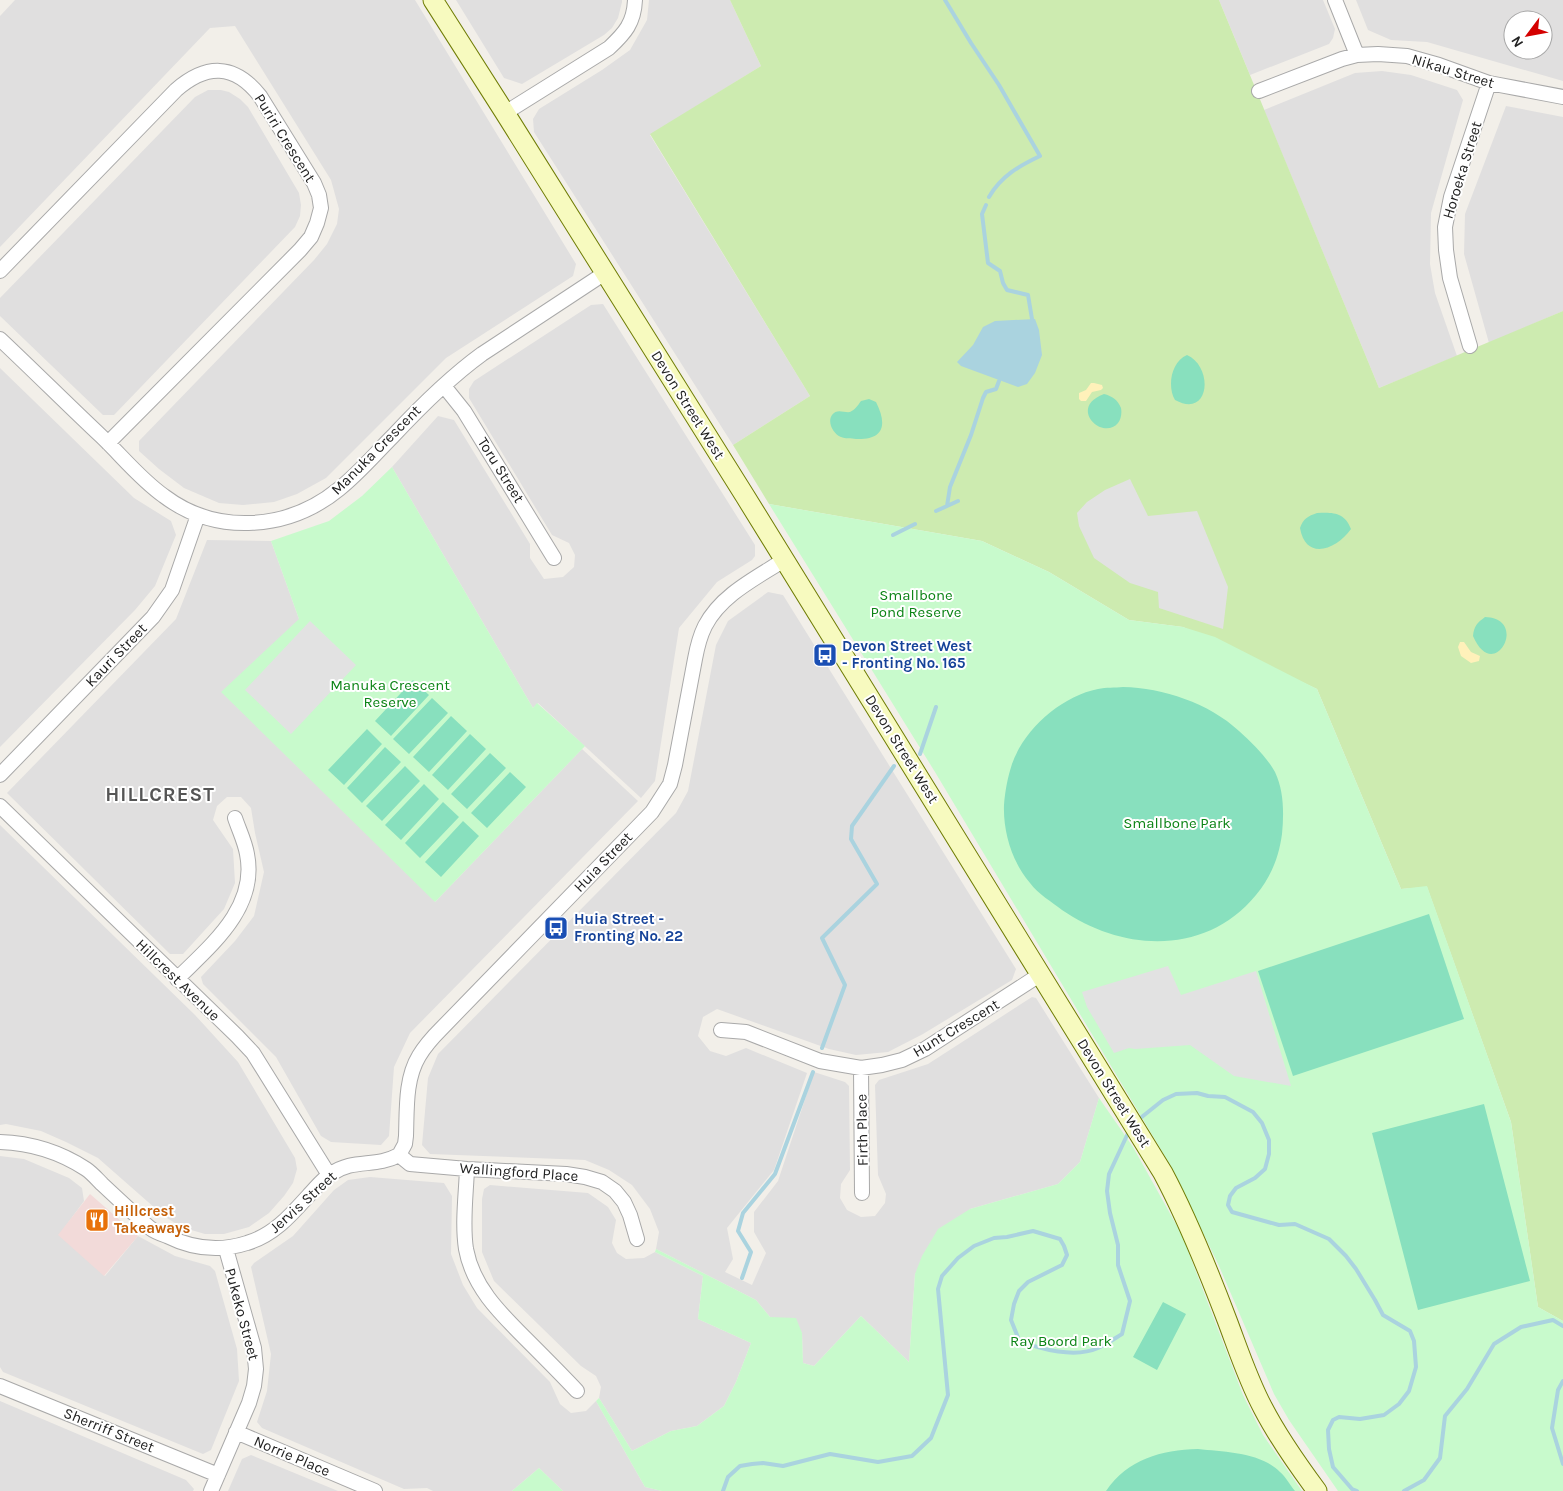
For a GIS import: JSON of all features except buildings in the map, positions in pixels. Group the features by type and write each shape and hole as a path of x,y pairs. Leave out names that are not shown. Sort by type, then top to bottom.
{"main road":[{"name":"Devon Street West","path":"432,0 505,112 1163,1173 1191,1230 1262,1407 1282,1441 1317,1491"}],"street":[{"path":"505,112 609,48 623,35 632,20 635,0"},
{"path":"1336,0 1357,55"},
{"name":"Nikau Street","path":"1259,91 1342,59 1357,55 1378,54 1407,56 1489,83 1563,97"},
{"name":"Puriri Crescent","path":"0,271 188,79 212,70 226,72 239,76 251,85 260,96 314,183 321,208 318,223 311,237 300,250 108,443"},
{"name":"Horoeka Street","path":"1470,346 1450,278 1445,227 1452,198 1489,83"},
{"name":"Manuka Crescent","path":"0,339 150,486 166,498 198,515 236,523 255,524 275,521 294,515 316,505 334,493 354,476 423,404 462,368 605,273"},
{"name":"Toru Street","path":"444,386 464,411 554,558"},
{"name":"Kauri Street","path":"0,775 164,604 172,590 198,515"},
{"name":"Huia Street","path":"399,1155 405,1144 409,1084 412,1070 418,1057 428,1042 657,805 670,784 675,766 698,642 705,626 714,611 730,596 784,560"},
{"name":"Hillcrest Avenue","path":"0,806 253,1053 330,1174"},
{"path":"177,979 228,925 239,909 245,893 248,875 247,856 235,818"},
{"name":"Hunt Crescent","path":"721,1030 746,1032 820,1061 861,1068 882,1065 902,1060 925,1048 1041,974"},
{"name":"Firth Place","path":"861,1068 862,1193"},
{"name":"Jervis Street","path":"0,1142 50,1150 68,1159 87,1170 152,1229 181,1243 209,1249 226,1249 248,1243 275,1229 330,1174 342,1167 352,1164 381,1162 399,1155"},
{"name":"Wallingford Place","path":"399,1155 410,1164 566,1174 602,1182 615,1191 624,1202 637,1239"},
{"path":"467,1169 464,1231 473,1273 498,1310 577,1391"},
{"name":"Pukeko Street","path":"211,1491 249,1403 256,1369 254,1348 226,1249"},
{"name":"Sherriff Street","path":"0,1386 218,1475"},
{"name":"Norrie Place","path":"236,1432 375,1491"}],"shaded area":[{"path":"15,0 415,0 576,264 573,276 446,358 326,478 297,494 274,502 243,505 219,503 184,488 139,451 139,441 314,260 327,244 337,224 339,209 331,180 235,26 210,28 0,247 0,16"},
{"path":"456,0 622,0 622,2 618,18 612,28 604,35 522,84 504,78"},
{"path":"649,0 730,0 761,66 650,135 810,396 733,445 534,132 533,119 539,109 602,70 630,50 647,20"},
{"path":"1219,0 1323,0 1335,29 1333,38 1329,44 1250,75"},
{"path":"1356,0 1563,0 1563,81 1427,42 1391,40 1368,30"},
{"path":"1382,71 1411,75 1457,90 1463,100 1431,213 1430,264 1435,293 1457,356 1379,388 1264,110 1355,73"},
{"path":"208,90 229,92 248,107 299,193 300,216 295,227 114,415 103,415 0,316 0,298 195,97"},
{"path":"1506,106 1563,117 1563,311 1489,343 1464,254 1465,214"},
{"path":"603,304 755,545 755,556 752,560 717,582 679,628 655,781 641,798 538,703 533,708 392,467 438,416 454,420 530,544 530,558 544,579 563,577 574,567 575,555 569,543 552,535 469,398 469,389 474,381 591,305"},
{"path":"0,368 134,498 171,521 176,535 155,586 135,610 0,747"},
{"path":"1130,479 1148,516 1197,511 1228,587 1223,629 1159,608 1158,592 1130,583 1094,558 1079,526 1077,513 1087,502 1105,490"},
{"path":"207,540 271,541 299,619 435,902 582,749 638,801 410,1033 394,1067 389,1136 381,1145 331,1142 321,1136 276,1057 203,984 201,977 235,941 254,916 264,872 251,808 241,797 227,797 217,806 213,820 233,849 235,883 224,909 183,954 170,954 7,793 176,619"},
{"path":"768,592 783,595 1016,969 1012,980 923,1034 888,1052 856,1055 829,1049 717,1009 703,1017 698,1036 710,1051 726,1056 746,1048 807,1073 774,1170 727,1228 733,1259 725,1272 752,1285 766,1253 754,1232 754,1212 778,1181 814,1072 845,1082 849,1086 850,1170 841,1184 840,1198 847,1210 861,1217 875,1216 885,1203 886,1194 878,1175 875,1085 879,1080 928,1064 1032,997 1036,998 1099,1098 1080,1162 1058,1184 970,1209 915,1274 909,1362 861,1316 814,1366 803,1363 802,1333 770,1317 756,1300 656,1249 659,1232 650,1209 632,1185 609,1170 585,1160 430,1154 422,1145 428,1078 438,1054 676,813 688,791 716,645 728,621"},
{"path":"310,621 356,665 291,734 245,690"},
{"path":"0,825 195,1015 238,1062 295,1158 297,1169 293,1183 284,1196 269,1213 249,1227 224,1234 205,1234 181,1227 164,1216 98,1158 41,1131 6,1124 0,1125"},
{"path":"1168,966 1181,995 1256,971 1291,1086 1234,1076 1190,1045 1129,1048 1114,1053 1087,1007 1082,992"},
{"path":"0,1156 24,1159 69,1178 82,1188 84,1201 59,1235 105,1276 138,1236 175,1256 210,1266 215,1271 237,1349 239,1381 211,1450 203,1454 3,1372 0,1367"},
{"path":"370,1177 444,1183 452,1196 451,1254 463,1285 477,1308 550,1382 560,1404 571,1413 586,1411 596,1401 645,1487 662,1491 563,1491 539,1468 512,1491 404,1489 262,1428 257,1422 267,1391 271,1354 251,1267 293,1236 334,1190 348,1180"},
{"path":"490,1185 588,1193 608,1207 616,1220 612,1243 617,1253 626,1259 644,1258 655,1252 703,1276 698,1319 751,1343 736,1382 724,1406 697,1426 671,1431 632,1451 599,1398 601,1387 596,1376 581,1366 494,1281 482,1252 482,1199 484,1189"},
{"path":"90,1194 138,1236 104,1276 58,1235"},
{"path":"0,1401 186,1480 194,1489 193,1491 0,1491"},
{"path":"251,1455 338,1491 228,1491 242,1459"}],"green space":[{"path":"730,0 1219,0 1379,388 1563,311 1563,1321 1538,1307 1511,1122 1427,887 1401,889 1317,689 1183,627 1129,620 1049,572 982,541 769,504 733,445 810,396 650,134 761,66"},
{"path":"1187,355 1196,361 1201,370 1204,389 1201,397 1195,403 1187,404 1175,400 1171,381 1177,363"},
{"path":"1104,394 1110,396 1118,403 1121,408 1121,414 1118,423 1112,427 1104,428 1092,420 1088,414 1088,407 1093,400"},
{"path":"869,399 876,402 882,417 881,429 878,434 866,439 843,438 838,435 832,428 830,421 832,415 838,411 850,412 861,401"},
{"name":"Manuka Crescent Reserve","path":"392,467 533,708 537,703 585,746 435,902 221,692 299,619 271,541 329,521 362,496"},
{"name":"Smallbone Park","path":"769,504 982,541 1049,572 1129,620 1183,627 1215,637 1317,689 1401,889 1427,886 1511,1122 1538,1307 1563,1321 1563,1491 1338,1491 1289,1420 1274,1394 1219,1266 1172,1168 935,772"},
{"path":"1317,513 1333,513 1342,516 1351,529 1338,542 1322,549 1315,549 1303,539 1300,528 1306,518"},
{"path":"1485,617 1498,620 1505,627 1507,636 1504,645 1498,652 1490,654 1481,649 1473,636 1476,625"},
{"path":"413,680 429,695 391,736 375,721"},
{"path":"1123,687 1154,690 1169,694 1214,712 1239,731 1258,750 1275,772 1282,794 1282,834 1279,851 1266,881 1256,895 1236,915 1213,929 1189,938 1163,941 1137,940 1111,934 1086,924 1062,910 1033,887 1018,866 1007,836 1004,805 1007,784 1012,764 1025,738 1046,716 1071,699 1098,689"},
{"path":"432,698 448,713 409,754 393,739"},
{"path":"451,716 467,731 429,772 413,757"},
{"path":"367,729 382,744 344,785 328,770"},
{"path":"470,734 486,749 448,790 432,775"},
{"path":"385,747 401,762 362,803 347,788"},
{"path":"490,753 506,768 467,809 451,794"},
{"path":"405,766 420,781 382,821 366,806"},
{"path":"510,772 526,787 487,828 471,813"},
{"path":"424,784 439,799 401,840 385,825"},
{"path":"443,802 459,817 420,858 405,843"},
{"path":"463,821 479,836 441,877 425,862"},
{"path":"1429,914 1464,1019 1293,1076 1258,971"},
{"name":"Ray Boord Park","path":"1099,1098 1133,1147 1182,1235 1243,1395 1263,1435 1302,1491 662,1491 645,1487 596,1401 599,1398 632,1451 671,1431 697,1426 724,1406 736,1382 751,1343 698,1319 703,1276 655,1252 656,1249 756,1300 770,1317 796,1318 802,1333 803,1363 814,1366 861,1316 909,1362 915,1274 922,1256 938,1229 970,1209 1058,1184 1080,1162"},
{"path":"1484,1104 1530,1281 1418,1310 1372,1133"},
{"path":"1163,1302 1186,1314 1157,1370 1133,1357"},
{"path":"1198,1449 1231,1452 1263,1460 1282,1474 1295,1491 1106,1491 1124,1471 1146,1458 1171,1451"},
{"path":"539,1468 563,1491 512,1491"}],"sand":[{"path":"1091,383 1102,385 1103,388 1092,392 1086,401 1081,401 1079,393 1086,390"},
{"path":"1460,642 1464,642 1471,652 1480,656 1479,661 1471,663 1461,656 1458,647"}],"water":[{"path":"1035,319 1039,330 1042,355 1035,373 1027,384 1018,387 961,366 957,362 973,345 983,327 995,321"}],"waterway":[{"path":"945,0 999,85 1040,156 1011,172 999,183 989,197"},
{"path":"986,205 982,214 988,263 1000,271 1007,290 1028,295 1032,319"},
{"path":"947,506 950,487 971,435 983,398 986,392 996,389 999,381"},
{"path":"936,511 958,501"},
{"path":"893,535 915,524"},
{"path":"920,754 936,707"},
{"path":"822,1048 845,985 822,938 877,884 851,839 852,826 894,766"},
{"path":"742,1278 751,1252 738,1231 743,1213 775,1174 813,1072"},
{"path":"1138,1120 1163,1100 1176,1094 1197,1093 1225,1097 1253,1112 1262,1123 1269,1140 1269,1154 1265,1169 1255,1178 1236,1188 1230,1196 1228,1205 1232,1212 1279,1225 1295,1224 1329,1239 1356,1269 1383,1315 1410,1331 1414,1341 1416,1367 1409,1391 1399,1404 1384,1415 1360,1419 1339,1417 1333,1420 1328,1430 1329,1449 1333,1467 1352,1489 1357,1491"},
{"path":"723,1491 728,1477 740,1466 763,1463 783,1466 830,1454 878,1462 912,1456 931,1438 948,1395 938,1289 942,1276 958,1258 974,1246 994,1238 1033,1231 1060,1239 1067,1255 1062,1265 1028,1282 1019,1291 1011,1320 1019,1340 1047,1350 1079,1352 1098,1348 1122,1334 1130,1301 1118,1265 1118,1245 1107,1191 1109,1174 1129,1131"},
{"path":"1404,1491 1424,1480 1440,1458 1445,1416 1467,1389 1494,1344 1521,1327 1553,1320 1563,1326"},
{"path":"1563,1381 1558,1390 1552,1428 1563,1464"}],"place":[{"name":"Devon Street West - Fronting No. 165","path":"825,655"},
{"name":"Huia Street - Fronting No. 22","path":"556,928"},
{"name":"Hillcrest Takeaways","path":"97,1220"}],"district":[{"name":"HILLCREST","path":"160,794"}],"park label":[{"name":"Smallbone Pond Reserve","path":"916,604"}]}
